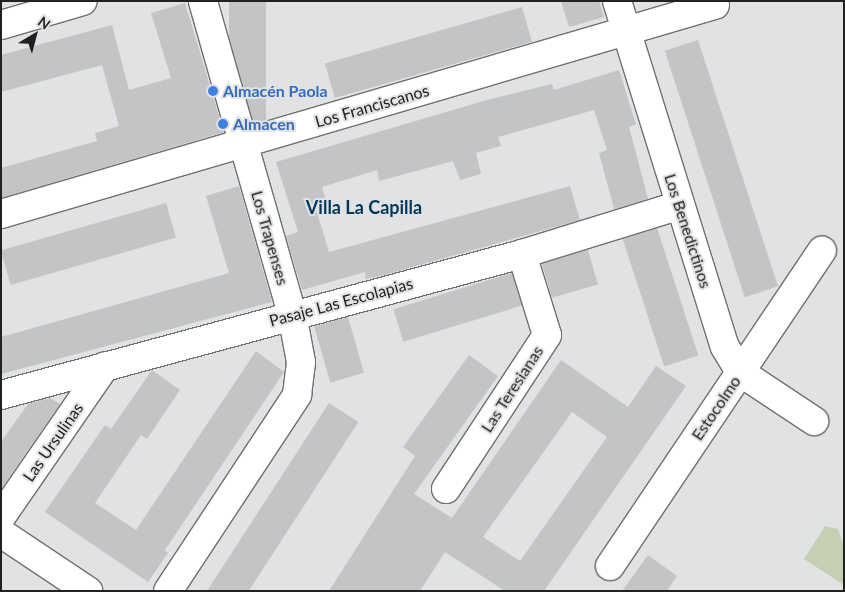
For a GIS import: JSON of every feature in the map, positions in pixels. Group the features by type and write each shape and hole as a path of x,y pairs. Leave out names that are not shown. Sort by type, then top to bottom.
{"street":[{"path":"1,25 83,1"},
{"name":"Los Trapenses","path":"168,591 297,394 301,362 292,314 203,1"},
{"name":"Los Benedictinos","path":"617,1 725,346 740,372 814,421"},
{"name":"Los Franciscanos","path":"1,214 715,5"},
{"name":"Pasaje Las Escolapias","path":"1,395 292,314 522,254 680,205"},
{"name":"Estocolmo","path":"610,566 822,251"},
{"name":"Las Teresianas","path":"446,489 548,335 522,254"},
{"name":"Las Ursulinas","path":"1,517 105,366"},
{"path":"1,533 88,591"}],"green space":[{"path":"825,526 838,529 844,547 844,585 804,559"}],"building":[{"path":"229,1 266,1 266,124 229,124"},
{"path":"561,1 599,1 604,17 569,27"},
{"path":"185,3 224,132 1,198 1,168 97,141 95,133 119,126 102,65 1,92 1,55 112,25 129,90 171,78 151,13"},
{"path":"522,7 532,42 335,98 325,64"},
{"path":"698,40 778,286 745,297 665,51"},
{"path":"619,70 636,124 629,127 648,199 614,209 599,153 607,150 594,110 498,137 501,146 476,153 481,174 460,180 453,161 379,181 377,170 322,187 327,205 316,209 329,252 570,186 580,220 384,275 366,279 365,272 302,290 286,236 298,232 276,162 487,100 552,84 554,90"},
{"path":"239,186 272,302 1,374 1,337 229,273 206,196"},
{"path":"166,203 176,238 11,285 1,250"},
{"path":"657,228 698,355 664,367 623,239"},
{"path":"588,250 598,285 552,298 542,263"},
{"path":"512,273 522,306 403,342 393,309"},
{"path":"348,317 364,373 330,382 314,327"},
{"path":"256,351 284,372 165,550 168,553 148,582 45,512 105,425 111,429 152,370 180,390 147,439 141,435 95,503 136,530"},
{"path":"469,355 498,376 414,494 452,518 561,360 628,407 656,366 686,386 544,591 505,591 445,552 420,591 329,591 415,456 403,447","holes":["572,412 607,437 520,561 483,537"]},
{"path":"50,398 60,404 1,489 1,442 28,404"},
{"path":"329,403 358,422 249,591 207,591"},
{"path":"648,555 677,576 667,591 622,591"}],"place":[{"name":"Almacén Paola","path":"213,91"},
{"name":"Almacen","path":"223,124"}],"district":[{"name":"Villa La Capilla","path":"364,207"}]}
